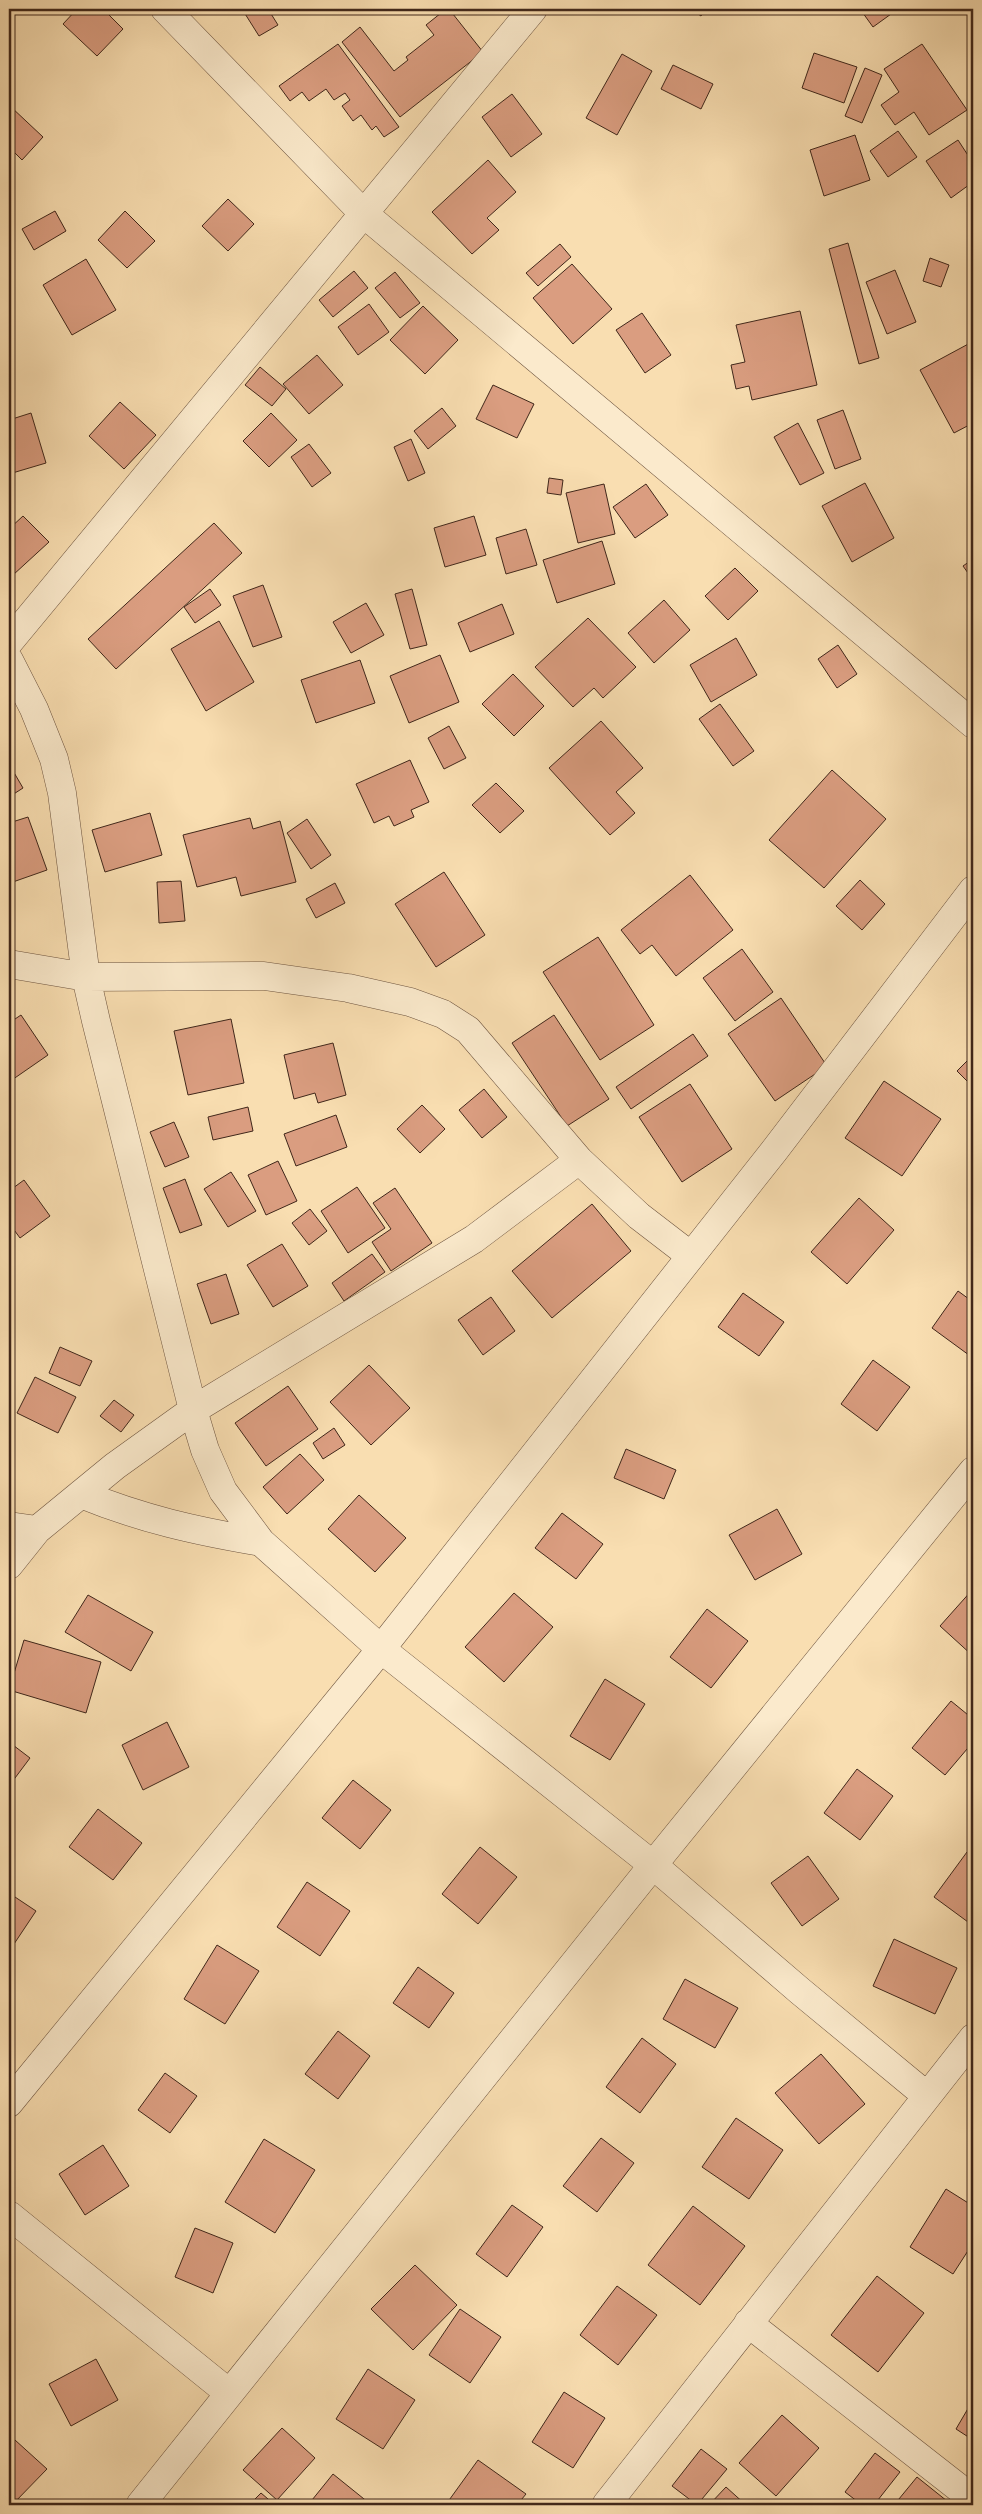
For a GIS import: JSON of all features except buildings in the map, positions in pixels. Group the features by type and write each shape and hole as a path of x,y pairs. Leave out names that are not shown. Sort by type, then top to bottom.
{"street":[{"path":"165,9 363,213 973,724"},
{"path":"9,642 533,9"},
{"path":"9,660 34,709 54,759 62,792 86,977 194,1410 205,1450 223,1491 261,1542 381,1649 653,1864 800,1991 927,2096"},
{"path":"9,2103 381,1649 691,1256 973,890"},
{"path":"9,964 86,977 264,976 348,988 418,1005 443,1014 468,1030 578,1160 639,1216 691,1256"},
{"path":"9,1565 37,1530 115,1466 194,1410 474,1239 578,1160"},
{"path":"140,2505 653,1864 973,1471"},
{"path":"81,1494 122,1511 185,1529 261,1542"},
{"path":"9,1526 37,1530"},
{"path":"606,2505 973,2038"},
{"path":"9,2215 229,2393"},
{"path":"748,2323 973,2499"}]}
